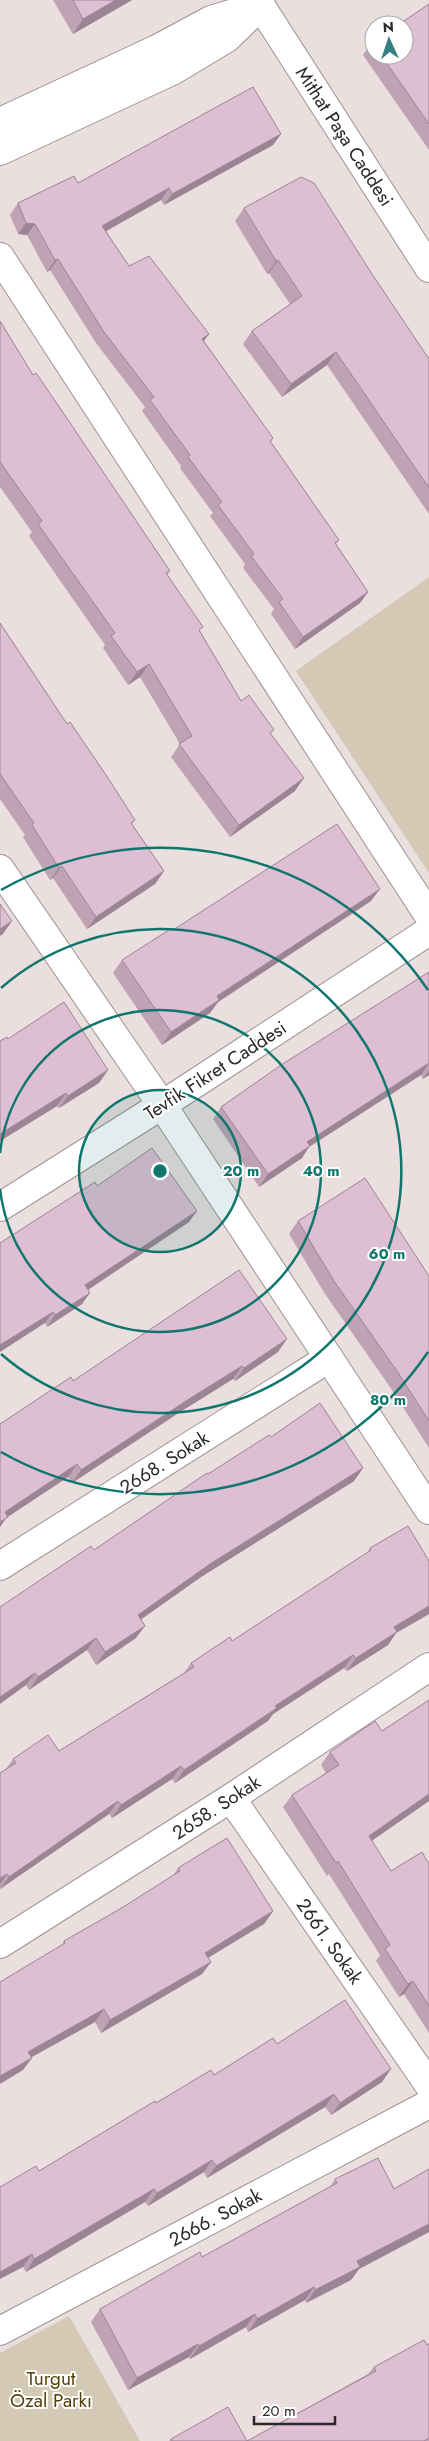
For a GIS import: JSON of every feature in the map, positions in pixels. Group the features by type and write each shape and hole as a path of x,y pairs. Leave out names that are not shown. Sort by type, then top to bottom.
{"street":[{"path":"0,122 157,49 211,20 260,2"},
{"path":"0,151 174,70 227,38 260,2"},
{"name":"Mithat Paşa Caddesi","path":"260,2 429,268"},
{"path":"0,257 429,916"},
{"path":"0,869 162,1105 429,1510"},
{"name":"Tevfik Fikret Caddesi","path":"0,1207 162,1105 429,930"},
{"name":"2668. Sokak","path":"0,1566 329,1358"},
{"name":"2658. Sokak","path":"0,1944 231,1798 429,1667"},
{"name":"2661. Sokak","path":"231,1798 429,2085"},
{"name":"2666. Sokak","path":"0,2331 429,2104"}],"green space":[{"path":"429,577 429,873 296,671"},
{"name":"Turgut Özal Parkı","path":"69,2316 140,2441 0,2441 0,2353"}],"building":[{"path":"73,0 116,0 83,19"},
{"path":"429,4 429,124 388,65 414,65 413,15"},
{"path":"253,87 281,134 172,194 169,188 102,226 129,266 149,256 209,334 202,339 273,438 270,441 339,540 335,543 368,592 303,637 279,602 283,599 251,556 254,554 218,505 222,502 188,457 190,455 150,400 154,397 104,332 58,259 55,260 35,224 26,223 18,203 74,176 78,183"},
{"path":"301,177 314,183 429,359 429,488 336,352 291,384 252,331 302,296 278,260 276,261 244,208"},
{"path":"0,321 33,375 36,373 170,571 166,573 203,627 199,630 241,701 249,695 274,730 270,733 304,778 239,825 179,744 192,736 149,664 137,672 111,636 115,633 38,524 42,521 0,462"},
{"path":"0,623 67,724 70,722 106,775 135,820 131,823 164,871 96,917 62,866 59,868 32,825 34,823 0,774"},
{"path":"337,824 380,889 217,996 219,1000 171,1032 122,960 172,928 173,930"},
{"path":"0,904 12,921 0,929"},
{"path":"429,972 429,1063 307,1142 310,1146 268,1174 221,1107 281,1065"},
{"path":"64,1002 108,1070 68,1096 66,1093 0,1134 0,1041 7,1037 8,1039"},
{"path":"152,1148 197,1211 85,1285 90,1293 55,1315 53,1312 0,1345 0,1243 95,1182 97,1186"},
{"path":"365,1178 429,1276 429,1421 399,1374 334,1281 298,1221"},
{"path":"239,1270 287,1339 244,1368 242,1366 189,1399 81,1470 77,1464 5,1512 8,1517 0,1522 0,1424 71,1377 73,1381"},
{"path":"320,1403 363,1468 210,1564 138,1615 145,1626 105,1652 96,1638 38,1677 35,1673 0,1697 0,1607 91,1546 94,1550 207,1473 269,1435 271,1437"},
{"path":"408,1526 429,1561 429,1606 394,1627 397,1632 356,1658 353,1655 275,1706 277,1708 184,1770 181,1766 121,1805 118,1801 9,1877 7,1874 0,1878 0,1773 16,1763 13,1759 48,1735 59,1751 194,1667 191,1663 230,1637 232,1641 371,1550 370,1548"},
{"path":"429,1700 429,1794 369,1836 391,1871 422,1852 429,1864 429,2006 413,1981 408,1984 385,1949 390,1945 338,1861 336,1863 292,1795 339,1765 330,1752 375,1721 382,1731"},
{"path":"227,1838 273,1911 205,1953 211,1962 110,2020 104,2009 28,2052 32,2058 0,2076 0,1982 180,1871 178,1868"},
{"path":"345,2000 391,2069 340,2103 334,2094 216,2166 212,2160 157,2193 154,2189 34,2259 32,2254 0,2272 0,2187 36,2166 39,2171 155,2101 156,2103 211,2070 214,2075 273,2038 277,2044"},
{"path":"378,2158 394,2189 429,2169 429,2224 357,2261 360,2267 315,2290 314,2287 257,2319 255,2314 137,2378 100,2309 200,2252 202,2257 337,2183 335,2179"},
{"path":"424,2340 427,2345 429,2343 429,2438 424,2441 247,2441 376,2371 374,2367"},
{"path":"228,2407 247,2441 172,2441 171,2439"}]}
